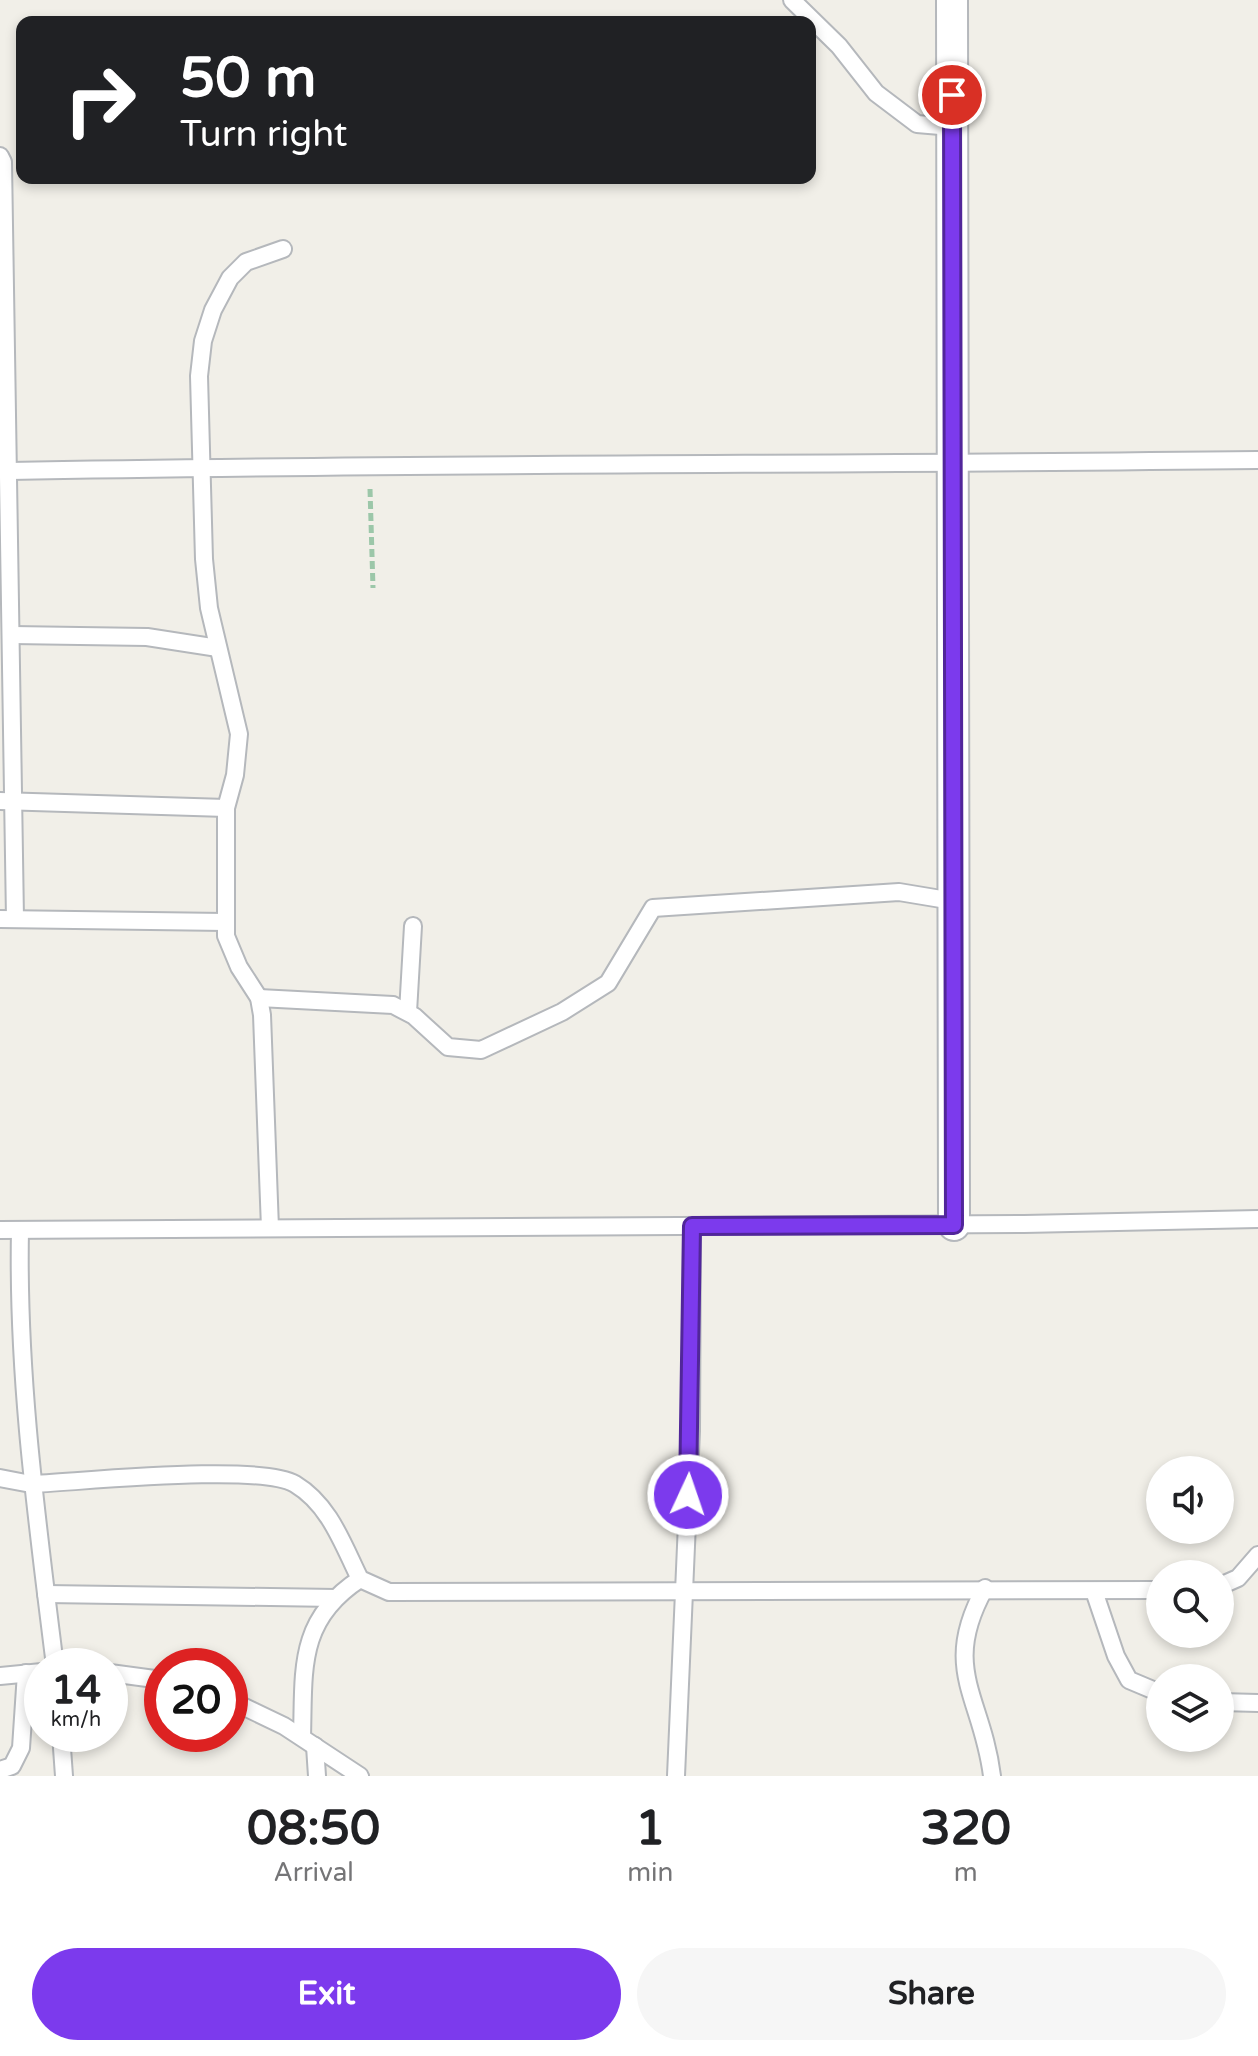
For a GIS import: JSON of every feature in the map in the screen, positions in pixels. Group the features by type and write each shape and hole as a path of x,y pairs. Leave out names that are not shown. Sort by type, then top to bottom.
{"street":[{"path":"952,0 954,1225"}],"lane":[{"path":"792,0 808,16"},
{"path":"816,23 839,46 876,93 917,124 952,127"},
{"path":"0,156 3,162 12,635 7,802 8,919 225,922"},
{"path":"270,1228 259,998 230,950 225,922 226,808 235,775 239,734 218,648 204,559 199,376 203,341 213,310 230,278 246,262 283,249"},
{"path":"10,471 369,464 615,467 1258,460"},
{"path":"12,635 147,637 218,648"},
{"path":"7,802 226,808"},
{"path":"259,998 381,1003 408,1012 448,1047 481,1050 562,1012 608,983 648,911 653,908 899,892 953,901"},
{"path":"408,1012 413,926"},
{"path":"0,1230 954,1225 1258,1219"},
{"path":"676,1776 691,1366 692,1226"},
{"path":"20,1230 23,1384 31,1484 53,1648"},
{"path":"0,1478 31,1484 221,1475 262,1476 293,1482 313,1498 332,1521 360,1579 389,1592 985,1588 1146,1590"},
{"path":"1234,1580 1258,1555"},
{"path":"317,1776 309,1741 305,1652 321,1613 360,1579"},
{"path":"985,1588 967,1625 962,1661 985,1733 992,1776"},
{"path":"1094,1591 1116,1656 1129,1680 1146,1687"},
{"path":"46,1594 336,1598"},
{"path":"0,1676 24,1673"},
{"path":"1234,1702 1258,1703"},
{"path":"248,1709 309,1741 360,1776"},
{"path":"0,1770 12,1766 21,1748 24,1730"},
{"path":"62,1752 64,1776"}],"path":[{"path":"369,464 373,588"}],"route":[{"path":"688,1495 692,1226 954,1225 952,95"}]}
